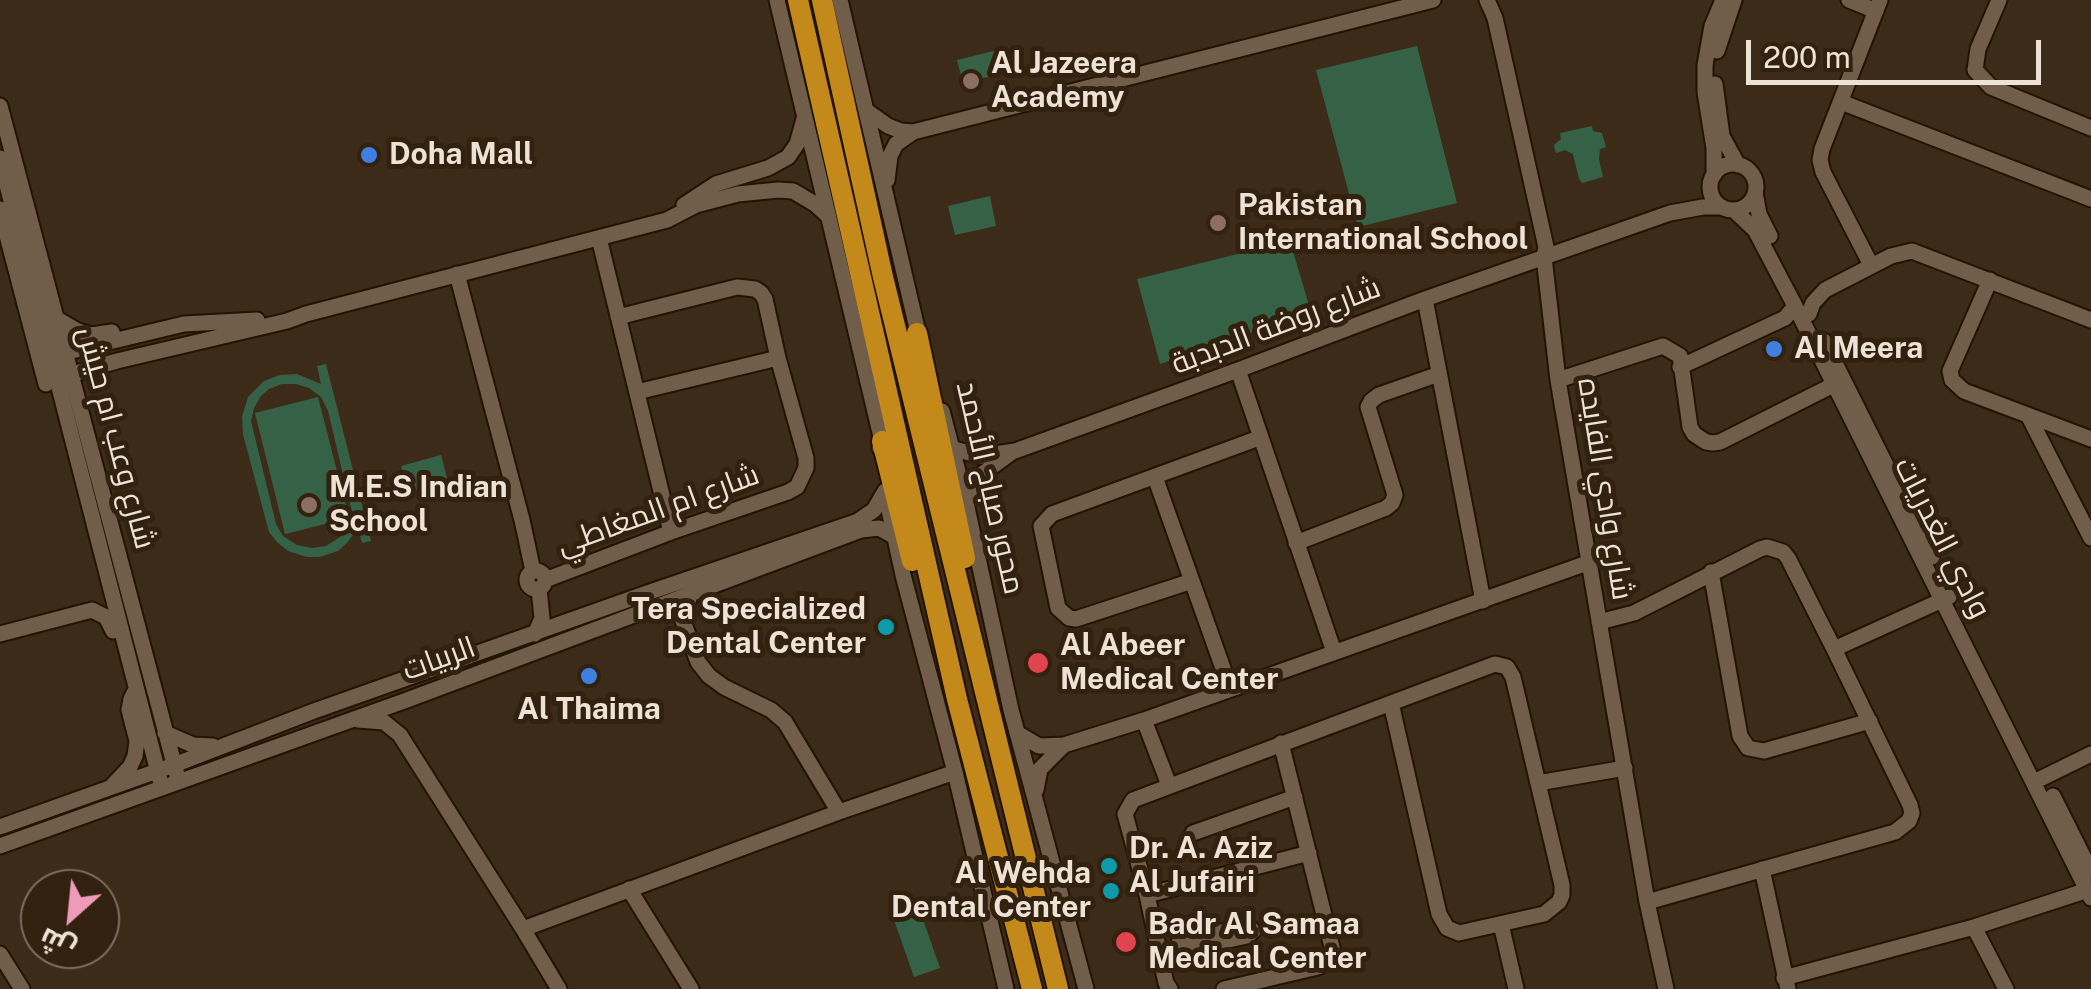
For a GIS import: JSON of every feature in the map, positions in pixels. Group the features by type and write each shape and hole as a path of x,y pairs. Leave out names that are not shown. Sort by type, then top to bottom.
{"highway":[{"name":"محور صباح الأحمد","path":"829,2 883,276 1058,989"},
{"path":"800,6 978,783 1032,989"},
{"path":"917,333 975,608 988,680 988,713"},
{"path":"882,442 962,751 978,783"}],"street":[{"path":"777,0 882,442 879,456 895,537 1006,989"},
{"path":"867,110 888,126 913,132 1433,0"},
{"name":"شارع وادي الفايده","path":"1487,0 1546,247 1558,380 1647,902 1666,989"},
{"path":"1723,0 1712,26 1705,92 1714,148 1712,197 1728,208 1747,205 1755,193 1754,178 1738,165 1722,136 1715,82 1718,44 1734,0"},
{"path":"1849,0 1878,5 1820,160 1871,266"},
{"path":"1999,0 1975,70 1991,88 2091,128"},
{"name":"محور صباح الأحمد","path":"829,2 867,110 917,333 954,450 1017,733 1086,989"},
{"path":"1841,102 2091,199"},
{"name":"شارع وعب ام حيش","path":"0,106 56,318 58,355"},
{"path":"655,222 716,184 776,164 791,154 805,116"},
{"path":"886,194 890,156 896,144 913,132"},
{"name":"شارع وعب ام حيش","path":"0,158 58,355 89,508 162,789"},
{"path":"763,191 786,176 776,164"},
{"path":"1712,181 1724,166 1738,165"},
{"name":"شارع روضة الدبدبة","path":"1670,213 1712,181"},
{"path":"63,377 668,220 711,200 763,191 797,192 828,216"},
{"name":"وادي الغدريات","path":"1755,193 1758,214 1796,287 1802,310"},
{"name":"شارع روضة الدبدبة","path":"954,450 981,456 1015,451 1670,213 1703,207 1728,208"},
{"name":"وادي الغدريات","path":"1728,208 1756,230 1802,310 2039,780 2090,892"},
{"path":"2,215 20,233"},
{"name":"شارع وعب ام حيش","path":"2,215 70,477 89,508"},
{"path":"599,238 671,532"},
{"path":"1680,367 1802,310 1825,290 1871,266 1912,250 2091,320"},
{"path":"457,274 539,580 542,618 535,634"},
{"path":"1990,280 1950,370 1952,380 1964,391 2091,439"},
{"name":"شارع ام المغاطي","path":"539,580 788,492 803,478 806,458 766,300 755,290 737,287 618,317"},
{"path":"1796,287 1813,292 1825,290"},
{"path":"1425,299 1482,601"},
{"path":"58,355 194,322 245,322 306,314"},
{"path":"56,318 91,335 161,329"},
{"path":"1558,380 1663,346 1680,356 1690,427 1699,439 1713,443 1840,382"},
{"path":"638,392 778,358"},
{"path":"1238,370 1334,652"},
{"path":"1296,543 1392,503 1395,496 1368,407 1378,396 1439,374"},
{"name":"شارع وعب ام حيش","path":"63,377 134,590 164,733 180,783"},
{"path":"2028,416 2091,538"},
{"path":"1192,581 1076,619 1062,614 1042,526 1052,514 1260,438"},
{"name":"شارع روضة الدبدبة","path":"965,498 982,474 1015,451"},
{"path":"1155,478 1230,688"},
{"name":"الربيات","path":"0,827 174,766 314,711 858,521 874,510 885,490"},
{"name":"الربيات","path":"0,846 407,700 861,530 879,528 895,537"},
{"path":"83,612 98,592 98,544"},
{"path":"1599,622 1634,613 1760,548 1783,552 1870,721 1912,813 1909,821 1894,832 1647,902"},
{"path":"1017,733 1039,746 1064,745 1590,562"},
{"path":"1711,572 1740,736 1748,748 1764,751 1870,721"},
{"path":"690,596 683,621 698,662 724,688 771,710 785,722 839,812"},
{"path":"1834,649 1947,598"},
{"path":"657,607 683,621"},
{"path":"0,634 96,611 106,617 119,647 127,655"},
{"path":"1170,989 1166,984 1168,953 1125,814 1137,796 1495,664 1511,672 1538,783 1562,886 1562,895 1553,908 1544,914 1459,932 1447,928 1439,914 1391,704"},
{"path":"112,787 135,756 137,742 130,710 136,690"},
{"path":"400,735 398,717 407,700"},
{"path":"351,720 384,722 400,735 558,989"},
{"path":"1144,720 1169,784"},
{"path":"164,733 193,745 227,745"},
{"path":"1225,989 1318,966 1328,960 1332,947 1281,742"},
{"path":"1035,800 1040,769 1064,745"},
{"path":"2039,780 2091,754"},
{"path":"1538,783 1626,768"},
{"path":"523,929 955,772"},
{"name":"وادي الغدريات","path":"2039,780 2091,872"},
{"path":"1194,833 1295,797"},
{"path":"1147,895 1309,853"},
{"path":"1762,869 1786,984 2090,892"},
{"path":"628,889 691,989"},
{"path":"1501,924 1516,989"},
{"path":"1974,927 2006,989"},
{"path":"1168,953 1215,939"},
{"path":"0,954 22,989"}],"green space":[{"path":"1417,46 1457,203 1358,227 1316,70"},
{"path":"1005,48 1011,71 963,83 957,60"},
{"path":"1592,126 1593,131 1602,133 1606,147 1600,149 1599,159 1603,177 1582,183 1573,154 1565,150 1556,153 1554,145 1561,139 1560,133"},
{"path":"990,196 996,226 955,235 948,206"},
{"path":"1290,241 1311,312 1160,364 1137,279"},
{"path":"326,364 371,541 362,543 358,528 338,551 307,557 288,551 269,532 242,417 248,397 264,381 297,374 321,384 317,366","holes":["296,384 321,397 328,411 352,512 340,537 326,546 312,548 283,536 276,524 251,421 254,408 269,389"]},
{"path":"318,397 349,518 285,534 255,413"},
{"path":"441,455 448,482 408,492 401,466"},
{"path":"920,911 940,968 914,977 894,920"}],"place":[{"name":"Al Jazeera Academy","path":"971,81"},
{"name":"Doha Mall","path":"369,155"},
{"name":"Pakistan International School","path":"1218,223"},
{"name":"Al Meera","path":"1774,349"},
{"name":"M.E.S Indian School","path":"309,505"},
{"name":"Tera Specialized Dental Center","path":"886,627"},
{"name":"Al Abeer Medical Center","path":"1038,663"},
{"name":"Al Thaima","path":"589,676"},
{"name":"Dr. A. Aziz Al Jufairi","path":"1109,866"},
{"name":"Al Wehda Dental Center","path":"1111,891"},
{"name":"Badr Al Samaa Medical Center","path":"1126,942"}]}
